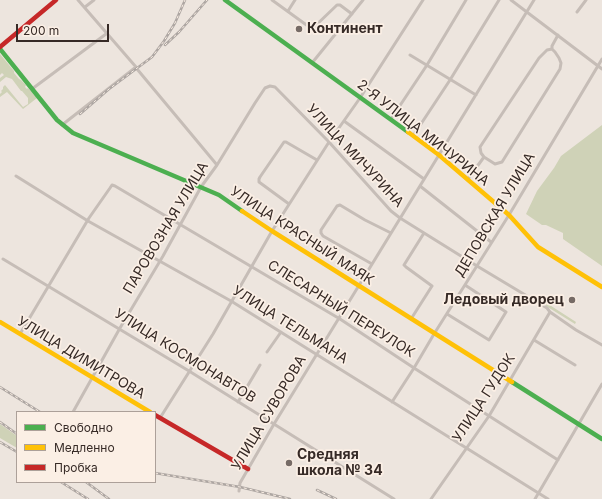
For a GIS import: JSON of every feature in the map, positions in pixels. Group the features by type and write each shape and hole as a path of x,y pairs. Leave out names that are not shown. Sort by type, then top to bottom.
{"main road":[{"path":"0,48 56,0"},
{"name":"2-Я УЛИЦА МИЧУРИНА","path":"225,0 232,2 439,156 509,215 538,247 602,287"},
{"name":"УЛИЦА КРАСНЫЙ МАЯК","path":"0,48 62,125 73,133 219,195 272,231 602,439"},
{"name":"УЛИЦА ДИМИТРОВА","path":"0,322 148,411"},
{"name":"УЛИЦА ДИМИТРОВА","path":"156,416 248,469"}],"street":[{"path":"78,0 137,68 216,165"},
{"path":"84,7 94,0"},
{"path":"288,11 295,0"},
{"path":"312,63 363,0"},
{"path":"160,418 213,334 272,231 328,142 360,98 423,0"},
{"path":"391,119 427,65 466,0"},
{"path":"413,136 450,80 499,0"},
{"path":"511,0 602,69"},
{"name":"УЛИЦА СУВОРОВА","path":"239,491 240,483 274,424 534,0"},
{"path":"577,12 586,0"},
{"path":"274,1 312,29 337,5 340,5 352,14"},
{"path":"32,89 106,34"},
{"path":"552,49 558,35"},
{"path":"552,49 559,58 560,69 502,162 495,164 484,157 481,153 480,147 539,58 547,50 552,49"},
{"path":"410,55 476,95"},
{"name":"ДЕПОВСКАЯ УЛИЦА","path":"392,402 509,215 602,59"},
{"path":"62,125 137,68"},
{"name":"ПАРОВОЗНАЯ УЛИЦА","path":"74,411 201,188 265,88 270,86 275,87"},
{"name":"УЛИЦА МИЧУРИНА","path":"275,87 391,211 424,234 547,308 550,312"},
{"path":"344,121 424,179"},
{"path":"289,204 259,182 260,176 284,142 317,160"},
{"path":"468,180 484,157"},
{"name":"УЛИЦА ТЕЛЬМАНА","path":"16,176 88,221 231,301 548,499"},
{"name":"СЛЕСАРНЫЙ ПЕРЕУЛОК","path":"88,221 112,185 115,186 340,318 414,368 558,460"},
{"path":"420,186 491,242"},
{"path":"372,264 323,236 321,230 337,206 340,205 364,220 391,233"},
{"path":"20,334 88,221"},
{"path":"411,319 432,286 404,265 424,234"},
{"name":"УЛИЦА КОСМОНАВТОВ","path":"3,259 120,328 394,499"},
{"path":"447,314 489,340 493,334 506,312 465,285"},
{"path":"550,312 576,330 602,345"},
{"name":"УЛИЦА ГУДОК","path":"432,499 489,416 550,312"},
{"path":"268,352 281,332"},
{"path":"534,340 575,364"},
{"path":"238,402 260,365"},
{"path":"535,499 602,384"}],"green space":[{"path":"0,54 19,79 26,85 25,87 27,89 28,88 37,98 23,109 7,92 0,97 1,91 5,85 23,107 28,104 28,98 12,79 6,77 0,82 0,78 4,75 2,73 0,75"},
{"path":"602,125 602,266 563,239 563,233 546,225 542,225 526,214 537,191 561,156"},
{"path":"541,295 546,298 545,302 576,322 575,324 538,301"},
{"path":"0,424 16,435 16,447 0,438"}],"railway":[{"path":"80,114 109,89 152,57 175,23 185,0"},
{"path":"165,45 179,32 207,0"},
{"path":"0,387 38,411"},
{"path":"0,422 16,433"},
{"path":"0,442 16,451"},
{"path":"156,473 240,487 290,499"},
{"path":"63,483 88,499"},
{"path":"87,483 109,499"},
{"path":"317,490 336,499"}],"traffic: fast":[{"path":"225,0 408,132"},
{"path":"0,49 57,120 73,133 219,195 242,211"},
{"path":"512,382 602,439"}],"traffic: slow":[{"path":"408,132 439,155 509,215 538,247 602,287"},
{"path":"242,211 512,382"},
{"path":"0,322 148,411"}],"traffic: jam":[{"path":"0,47 56,0"},
{"path":"156,416 248,469"}],"place":[{"name":"Континент","path":"299,29"},
{"name":"Ледовый дворец","path":"572,300"},
{"name":"Средняя школа № 34","path":"289,463"}]}
